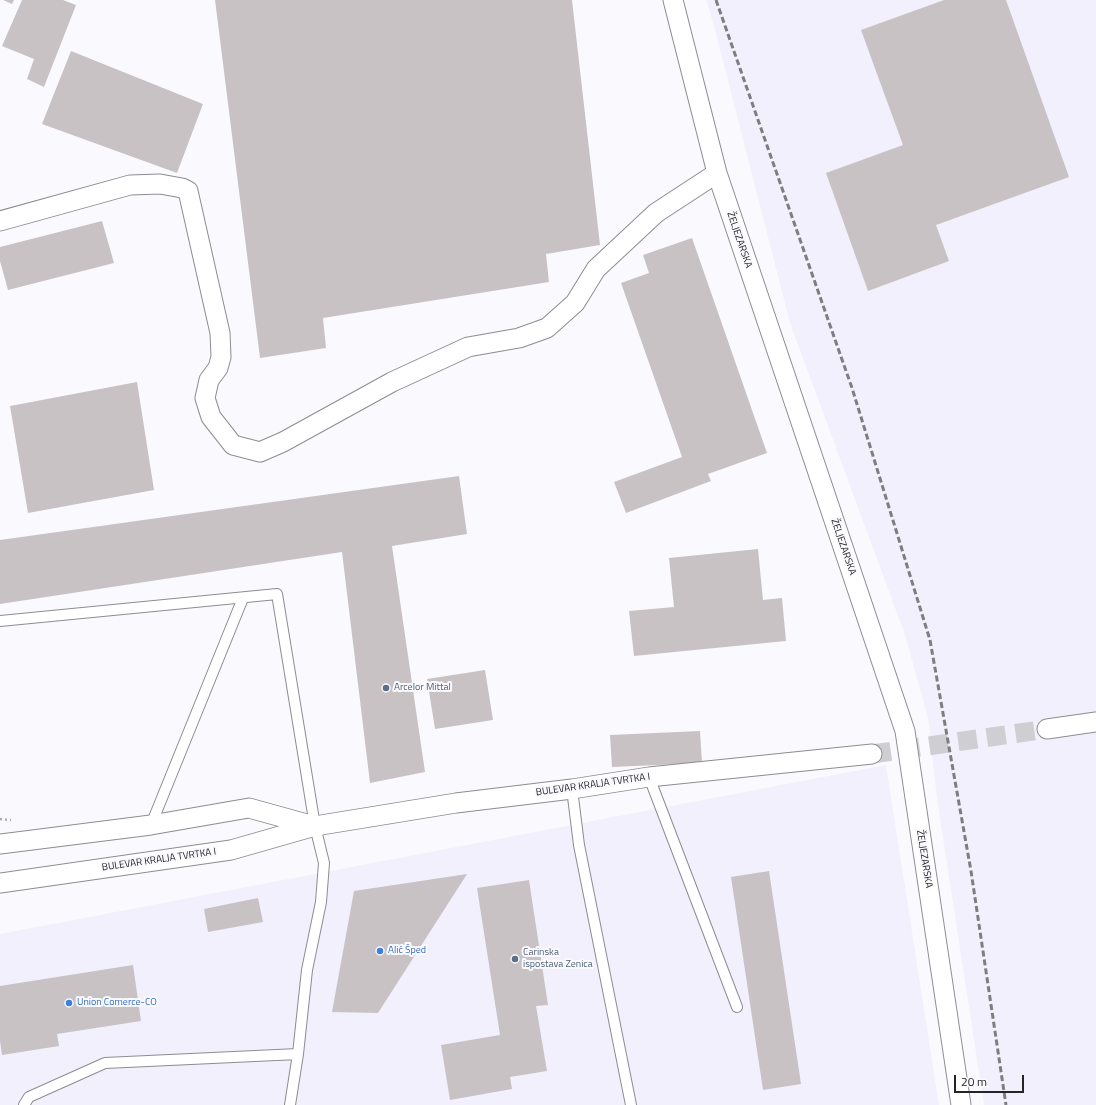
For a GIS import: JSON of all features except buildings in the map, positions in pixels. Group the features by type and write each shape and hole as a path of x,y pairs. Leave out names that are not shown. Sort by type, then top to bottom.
{"street":[{"name":"ŽELJEZARSKA","path":"673,0 717,173 905,731 960,1105"},
{"path":"0,221 130,185 160,184 182,188 188,191 220,333 221,357 218,368 208,380 205,398 211,417 233,445 260,452 282,442 392,382 468,347 519,338 547,328 575,303 596,269 656,213 717,173"},
{"path":"1047,729 1096,722"},
{"name":"BULEVAR KRALJA TVRTKA I","path":"0,883 231,850 315,826 456,803 572,789 648,777 872,754"},
{"name":"BULEVAR KRALJA TVRTKA I","path":"0,844 151,825 249,808 315,826"}],"lane":[{"path":"0,621 277,594 315,826 324,863 321,902 307,970 298,1054 290,1105"},
{"path":"151,825 243,598"},
{"path":"648,777 737,1007"},
{"path":"572,789 580,845 631,1105"},
{"path":"24,1105 29,1097 105,1063 298,1054"}],"path":[{"path":"0,819 13,820"}],"shaded area":[{"path":"706,0 1096,0 1096,1105 984,1105 937,799 928,718 905,635 790,323"},
{"path":"886,765 939,1105 0,1105 0,934"}],"tunnel":[{"path":"872,754 1047,729"}],"railway":[{"path":"716,0 852,388 930,640 971,871 1006,1105"}],"place":[{"name":"Arcelor Mittal","path":"386,688"},
{"name":"Alić Šped","path":"380,951"},
{"name":"Carinska ispostava Zenica","path":"515,959"},
{"name":"Union Comerce-CO","path":"69,1003"}]}
